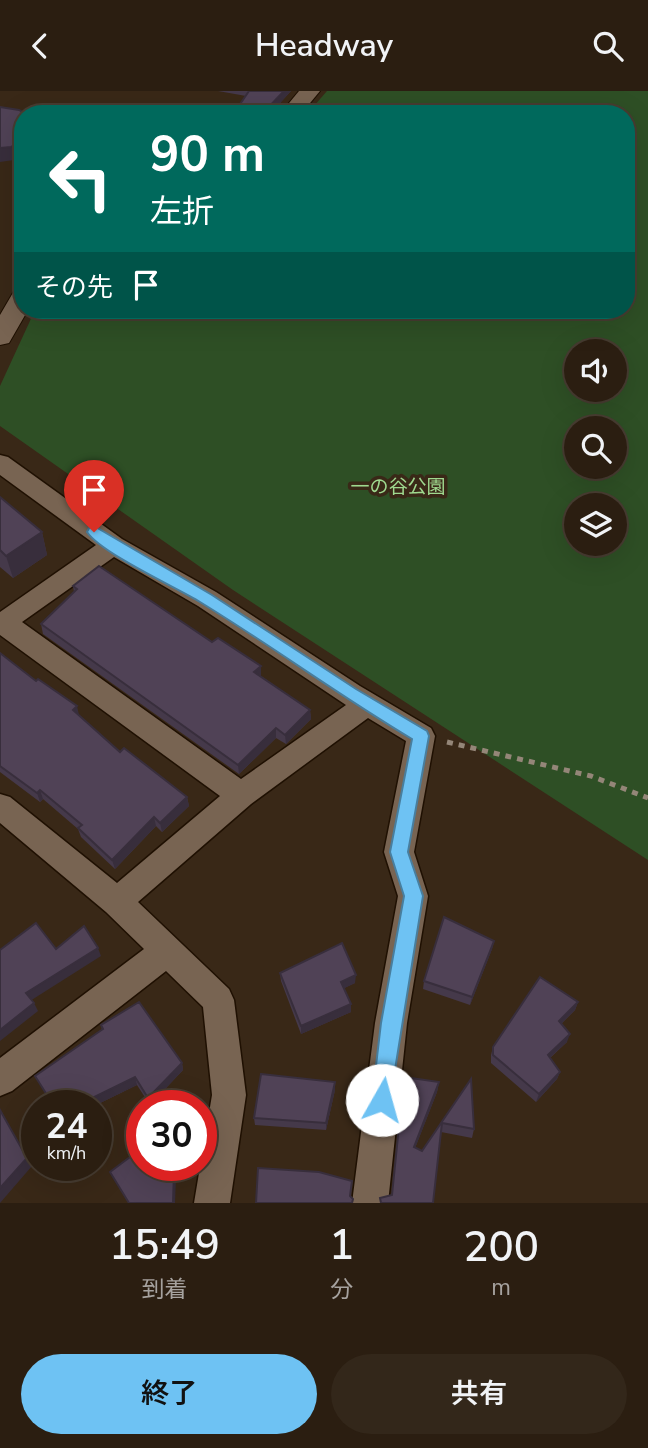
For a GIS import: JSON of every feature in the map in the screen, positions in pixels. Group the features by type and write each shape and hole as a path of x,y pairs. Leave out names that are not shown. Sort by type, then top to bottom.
{"street":[{"path":"298,105 310,91"},
{"path":"0,337 14,312"},
{"path":"0,463 113,545 207,599 367,704 421,736 399,852 414,896 391,1023 370,1203"},
{"path":"113,545 2,624 241,795"},
{"path":"117,902 241,795 367,704"},
{"path":"0,806 117,902 218,1000 229,1095 212,1203"},
{"path":"0,1079 167,951"}],"path":[{"path":"421,736 591,776 648,797"}],"green space":[{"name":"一の谷公園","path":"327,91 648,91 648,860 233,590 0,426 0,386 31,319 635,319 635,105 315,105"}],"building":[{"path":"249,91 284,91 271,105 239,105"},
{"path":"0,107 14,109 14,146 0,148"},
{"path":"0,497 42,532 6,556 0,550"},
{"path":"99,566 212,642 218,638 261,666 254,672 310,710 285,735 276,728 238,765 41,624 77,589 73,586"},
{"path":"0,653 36,681 38,679 77,706 73,710 120,752 124,748 187,797 160,823 154,817 112,860 78,828 82,825 40,790 37,793 0,766"},
{"path":"444,917 494,941 472,997 424,981"},
{"path":"36,923 56,949 84,926 98,948 26,993 34,1003 0,1030 0,950"},
{"path":"342,943 356,975 341,982 351,1004 301,1026 280,973"},
{"path":"540,977 578,1002 559,1021 570,1034 548,1055 560,1072 539,1094 493,1055 493,1047"},
{"path":"139,1002 182,1063 156,1090 143,1090 135,1077 109,1090 44,1090 35,1076 103,1029 101,1025"},
{"path":"261,1074 335,1082 326,1123 254,1118"},
{"path":"404,1077 439,1082 414,1147 422,1151 471,1079 474,1129 442,1123 433,1203 381,1203 380,1198 392,1195"},
{"path":"0,1110 21,1147 21,1165 0,1188"},
{"path":"126,1160 126,1181 174,1181 173,1203 129,1203 112,1175 112,1170"},
{"path":"258,1168 319,1172 352,1181 352,1203 256,1203"}],"route":[{"path":"94,532 207,599 350,694 421,736 399,852 414,896 391,1023 382,1100"}]}
